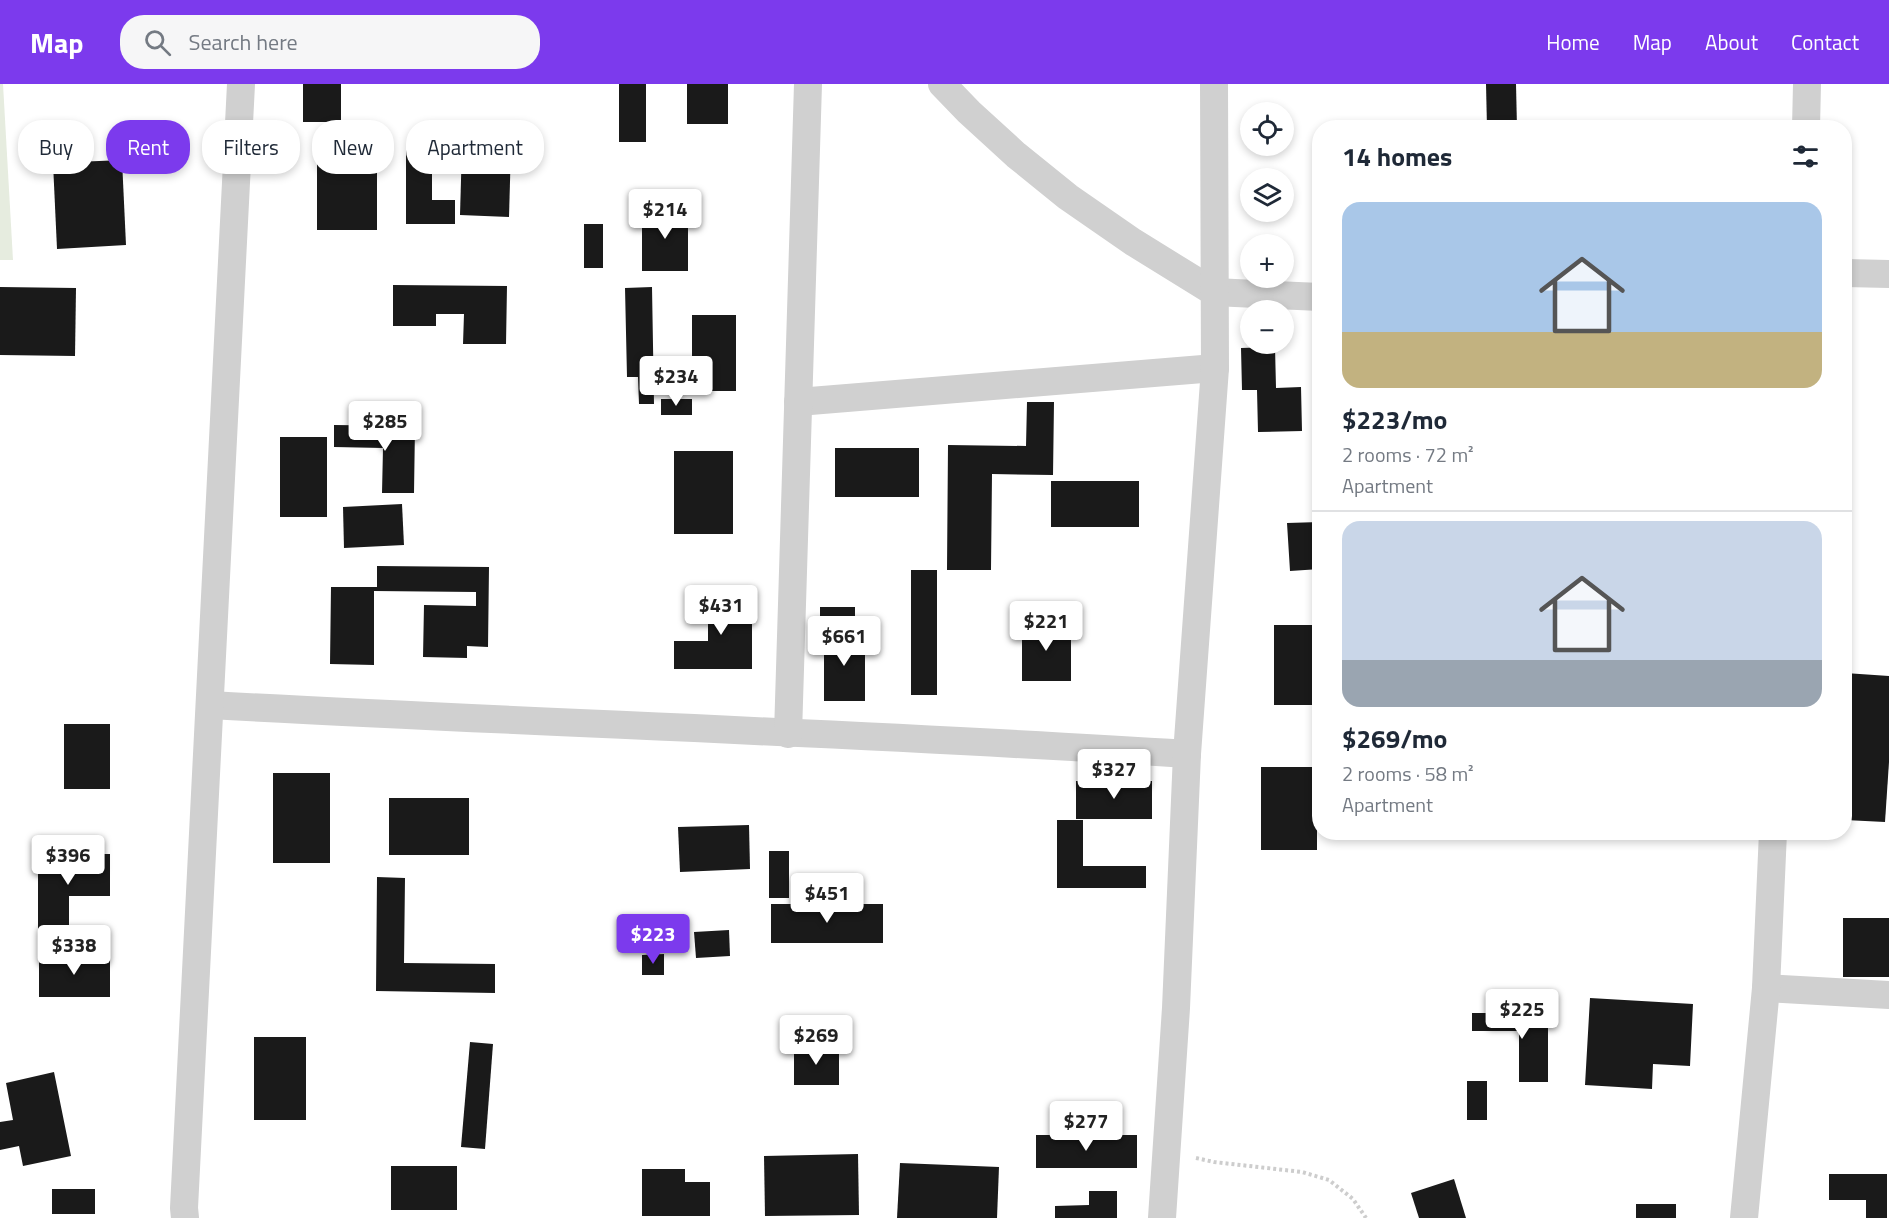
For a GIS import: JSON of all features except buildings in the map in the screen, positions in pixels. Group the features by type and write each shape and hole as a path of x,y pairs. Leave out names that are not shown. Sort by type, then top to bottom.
{"street":[{"path":"185,1218 185,1172 241,84"},
{"path":"788,734 808,84"},
{"path":"942,84 1008,148 1068,197 1133,242 1214,292 1312,297"},
{"path":"1162,1218 1176,1008 1187,754 1215,368 1214,84"},
{"path":"1806,120 1808,84"},
{"path":"1852,273 1889,274"},
{"path":"798,402 1215,368"},
{"path":"210,705 996,742 1187,754"},
{"path":"1744,1218 1766,988 1773,840"},
{"path":"1766,988 1889,995"}],"path":[{"path":"1166,1150 1214,1162 1302,1172 1329,1180 1353,1199 1366,1218"}],"shaded area":[{"path":"0,84 3,84 13,260 0,260"}]}
